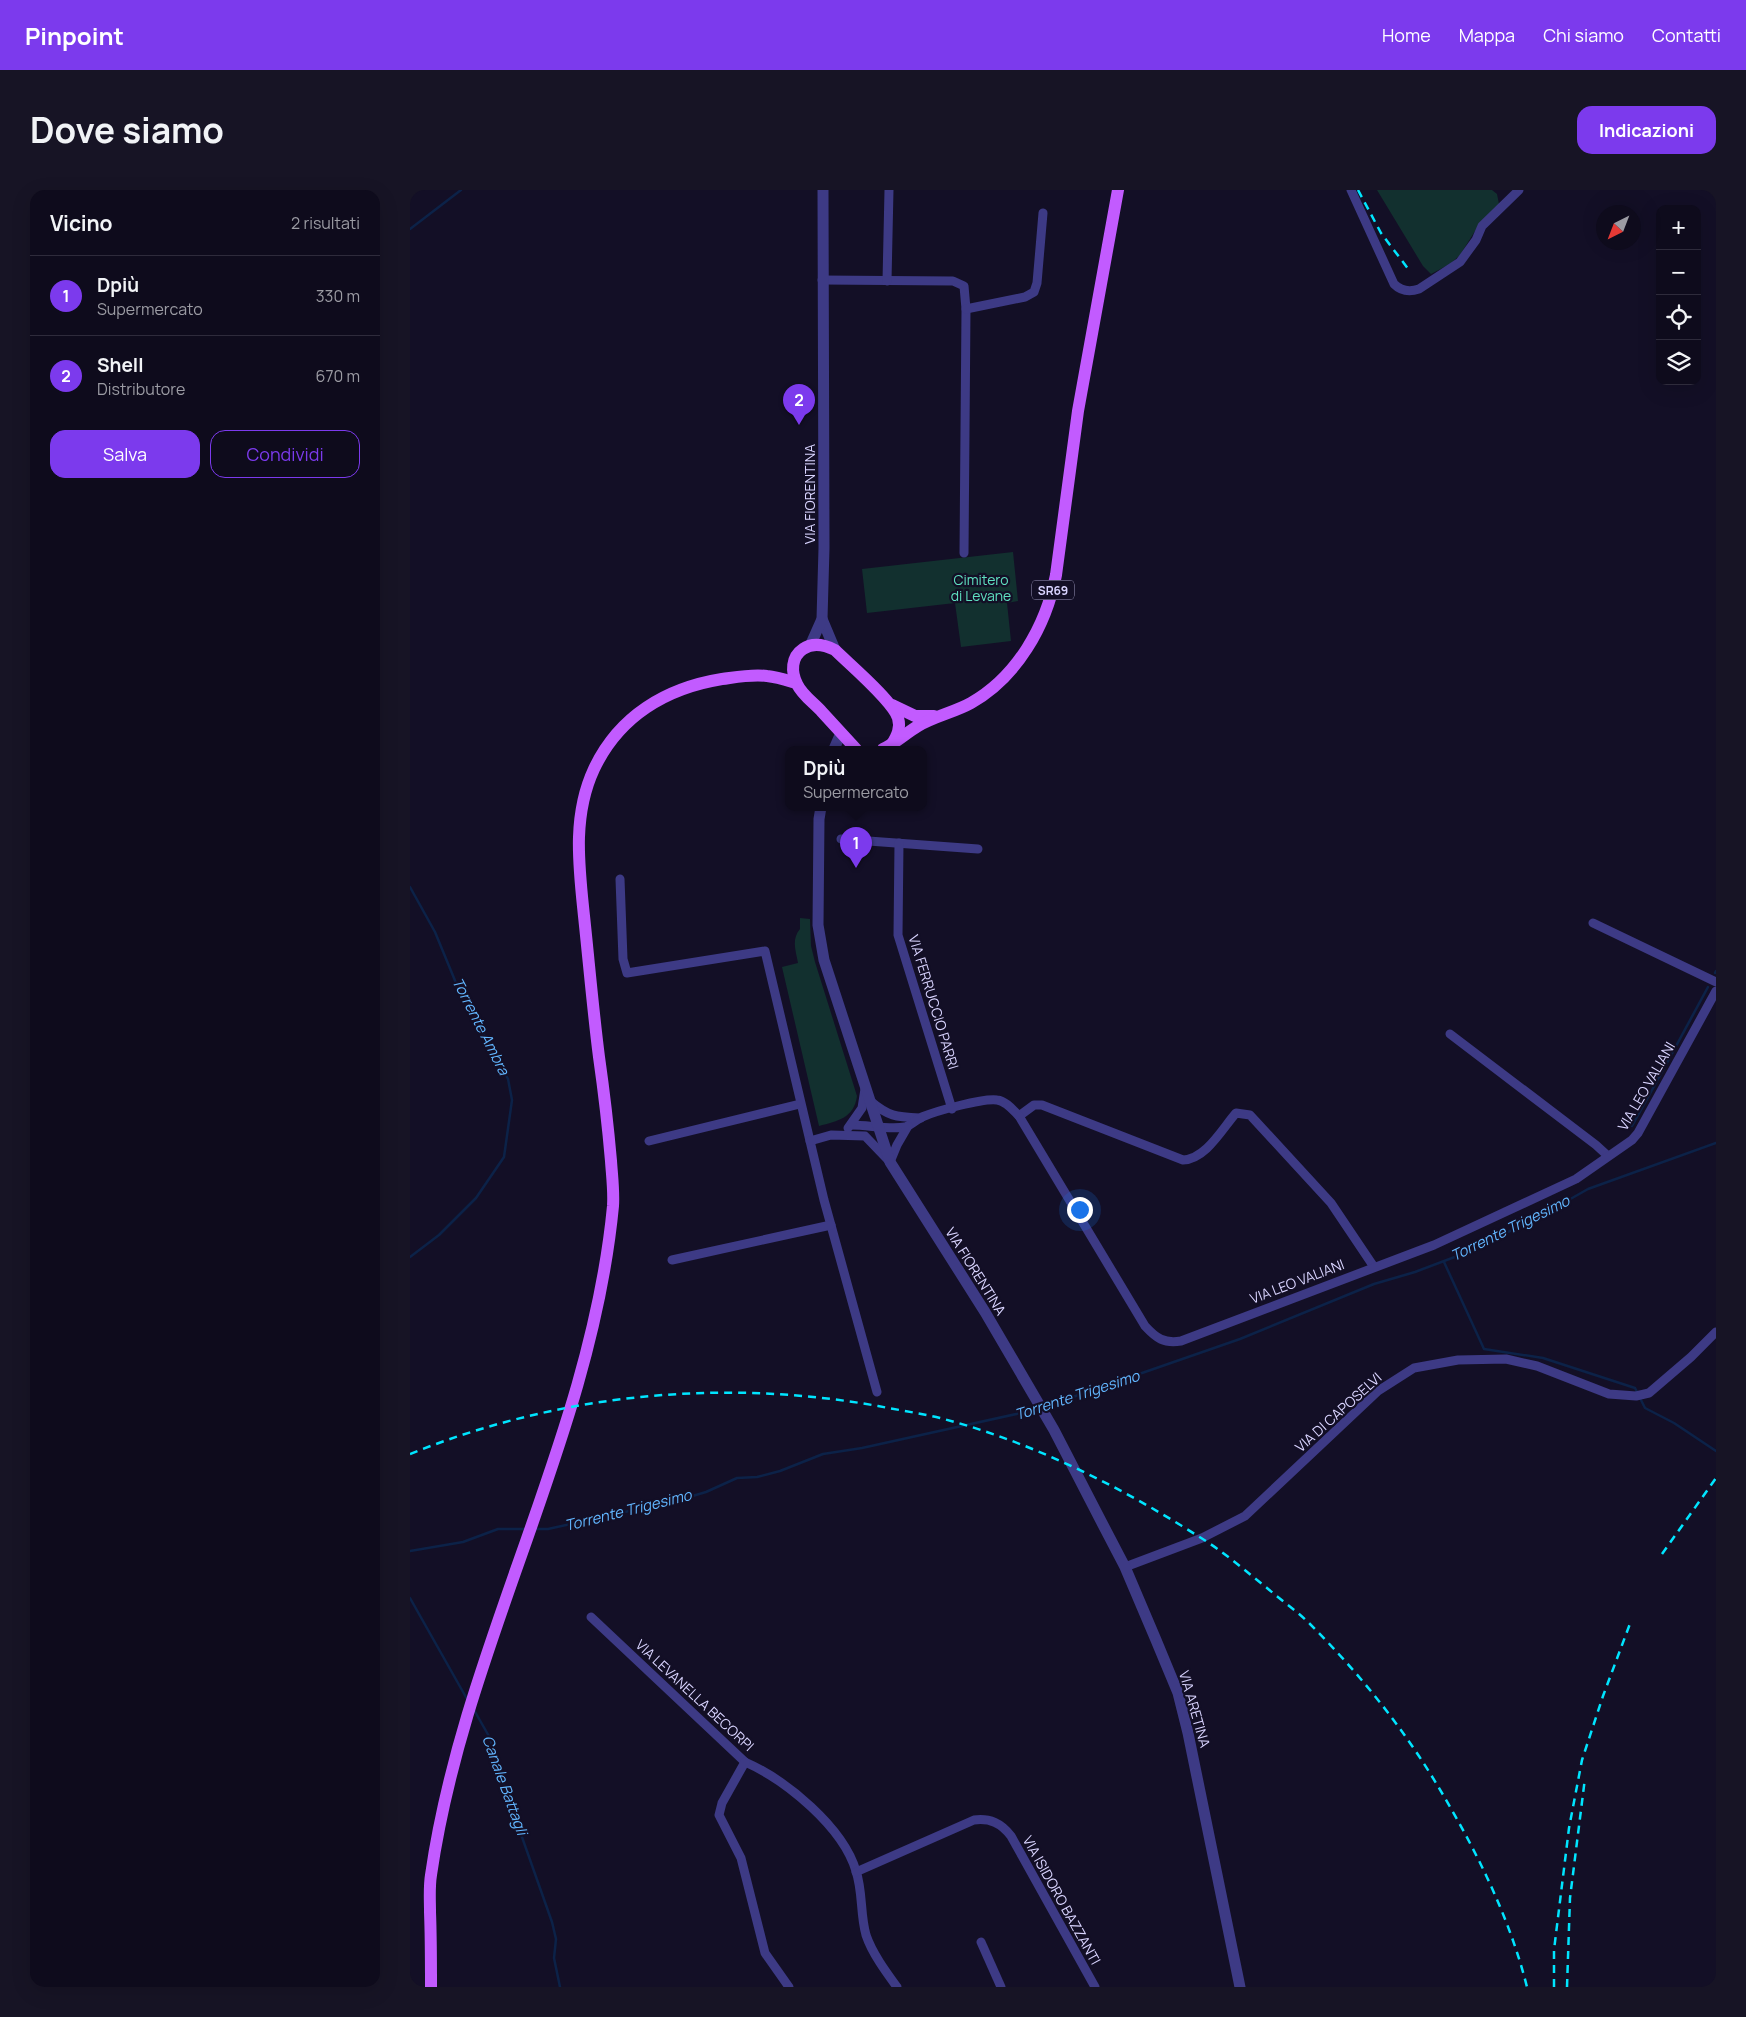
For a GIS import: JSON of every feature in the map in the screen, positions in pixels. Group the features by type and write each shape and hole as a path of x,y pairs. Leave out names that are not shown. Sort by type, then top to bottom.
{"main road":[{"name":"SR69","path":"888,746 936,716 970,704 1003,678 1017,662 1043,620 1056,575 1078,411 1118,190"},
{"path":"810,646 825,645 835,650"},
{"name":"VIA FIORENTINA","path":"792,667 795,656 810,646"},
{"name":"VIA FIORENTINA","path":"835,650 894,709 899,724 897,736 888,746"},
{"path":"771,676 792,667 796,683 804,694 853,746"},
{"path":"431,1987 430,1878 451,1776 478,1677 545,1483 584,1362 604,1276 613,1201 608,1120 596,1034 580,872 578,828 583,797 594,768 611,740 639,712 674,691 709,681 750,675 771,676 796,683"},
{"name":"SR69","path":"888,703 915,716 936,716"}],"street":[{"name":"VIA FIORENTINA","path":"810,646 822,618 824,548 823,190"},
{"path":"887,281 888,190"},
{"path":"1351,190 1394,284 1398,288 1414,291 1460,262 1476,240 1482,226 1519,190"},
{"path":"966,309 1026,297 1034,292 1037,283 1043,213"},
{"path":"822,280 958,282 964,286 966,309 964,553"},
{"name":"VIA FIORENTINA","path":"822,618 835,650"},
{"path":"835,746 841,732"},
{"name":"VIA FIORENTINA","path":"820,811 818,925 824,960 890,1162 985,1312 1054,1430"},
{"path":"841,839 978,849"},
{"name":"VIA FERRUCCIO PARRI","path":"899,843 898,934 952,1109"},
{"path":"620,879 623,959 627,973 765,951 800,1104 877,1392"},
{"path":"1592,923 1716,982"},
{"name":"VIA LEO VALIANI","path":"852,1125 878,1126 892,1129 908,1126 922,1118 984,1101 998,1100 1010,1106 1019,1116 1145,1326 1159,1339 1172,1342 1434,1245 1576,1179 1632,1140 1638,1133 1716,991"},
{"path":"1450,1034 1608,1156"},
{"path":"843,1134 852,1125 862,1108 865,1088"},
{"path":"869,1100 880,1110 894,1117 922,1118"},
{"path":"649,1141 800,1104"},
{"path":"1019,1116 1034,1104 1042,1105 1183,1160 1192,1160 1202,1153 1236,1113 1250,1116 1331,1203 1374,1267"},
{"path":"865,1136 894,1117"},
{"path":"810,1141 830,1135 865,1136 890,1162 908,1126"},
{"path":"672,1260 831,1225"},
{"name":"VIA DI CAPOSELVI","path":"1125,1567 1202,1538 1245,1516 1378,1391 1414,1368 1458,1360 1506,1359 1537,1366 1609,1394 1636,1396 1649,1393 1691,1357 1716,1332"},
{"name":"VIA ARETINA","path":"1054,1430 1125,1567 1178,1693 1190,1742 1240,1987"},
{"name":"VIA LEVANELLA BECORPI","path":"592,1617 745,1762 766,1771 823,1818 849,1851 856,1872 867,1936 897,1987"},
{"path":"745,1762 722,1803 719,1815 741,1858 765,1953 789,1987"},
{"name":"VIA ISIDORO BAZZANTI","path":"856,1872 974,1820 983,1819 1004,1826 1095,1987"},
{"path":"981,1942 1002,1987"}],"green space":[{"path":"1377,190 1492,190 1497,194 1499,204 1480,223 1460,255 1450,264 1431,274 1423,266"},
{"name":"Cimitero di Levane","path":"1013,552 1018,601 1007,603 1011,641 961,647 955,603 867,613 862,569"},
{"path":"800,918 810,919 811,946 815,962 857,1096 849,1114 839,1120 819,1126 782,967 798,963 795,941 800,929"}],"waterway":[{"name":"Torrente Ambra","path":"410,229 461,190"},
{"name":"Torrente Ambra","path":"410,887 435,932 456,983 508,1079 512,1100 504,1157 476,1198 439,1235 410,1257"},
{"path":"1632,1126 1708,987"},
{"name":"Torrente Trigesimo","path":"1044,1407 1240,1339 1374,1284 1415,1272 1468,1252 1544,1214 1588,1189 1716,1143"},
{"path":"1444,1262 1484,1349 1543,1358 1635,1388 1645,1408 1674,1423 1716,1451"},
{"name":"Torrente Trigesimo","path":"535,1529 548,1529 679,1500 706,1492 737,1478 757,1477 780,1471 823,1454 862,1448 1039,1409"},
{"name":"Torrente Trigesimo","path":"410,1551 463,1542 498,1529 527,1529"},
{"name":"Canale Battagli","path":"410,1598 467,1699"},
{"name":"Canale Battagli","path":"474,1710 490,1738 499,1772 552,1922 556,1939 554,1958 560,1987"}],"railway":[{"path":"1358,190 1381,233 1409,270"},
{"path":"410,1454 466,1434 524,1417 582,1405 641,1397 700,1393 759,1393 819,1398 878,1406 940,1418 1003,1438 1095,1477 1154,1509 1218,1549 1300,1615 1345,1661 1378,1700 1423,1761 1464,1831 1489,1882 1511,1934 1527,1987"},
{"path":"1662,1554 1716,1478"},
{"path":"1554,1987 1554,1950 1569,1828 1582,1760 1631,1621"},
{"path":"1567,1987 1570,1898 1585,1778"}],"place":[{"name":"Shell","path":"799,425"},
{"name":"Dpiù","path":"856,868"}]}
